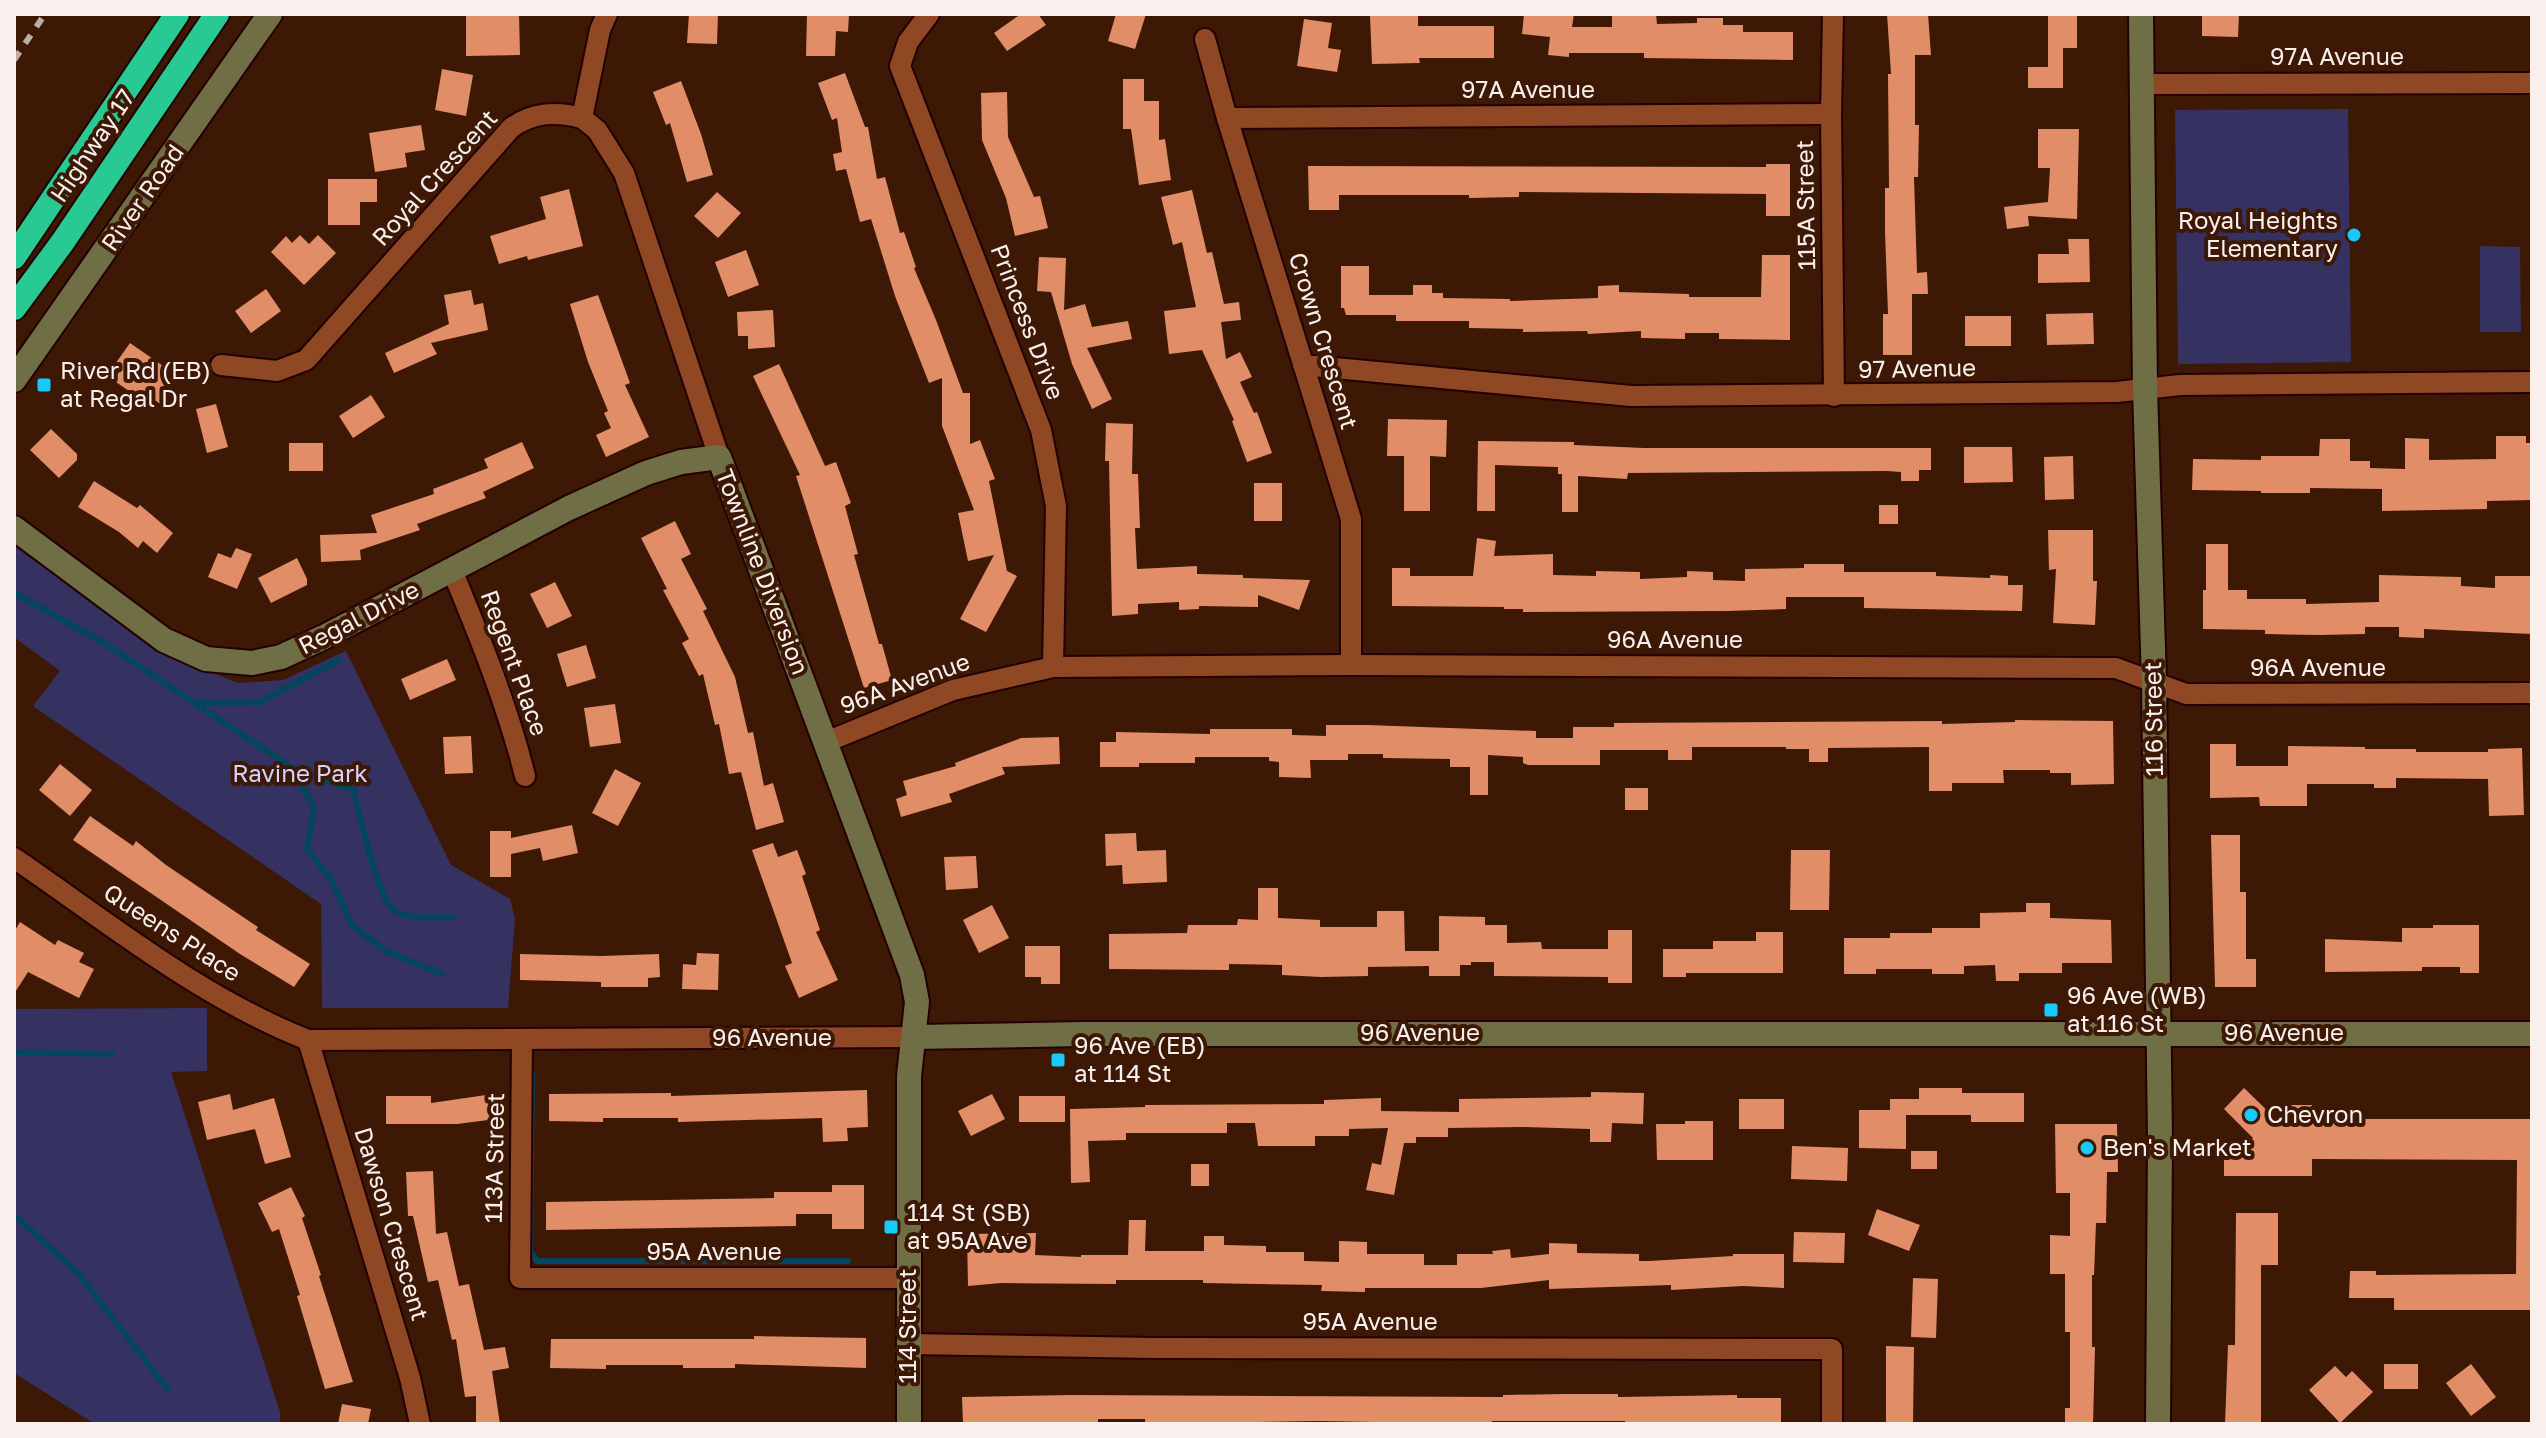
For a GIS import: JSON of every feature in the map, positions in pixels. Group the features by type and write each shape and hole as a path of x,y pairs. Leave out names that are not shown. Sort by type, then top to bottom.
{"highway":[{"name":"Highway 17","path":"14,257 177,14"},
{"name":"Highway 17","path":"14,308 62,243 217,14"}],"street":[{"name":"River Road","path":"14,380 270,14"},
{"path":"582,118 600,30 607,14"},
{"name":"Princess Drive","path":"929,14 908,42 900,66 1041,430 1056,506 1053,667"},
{"name":"115A Street","path":"1833,14 1834,396"},
{"name":"116 Street","path":"2141,14 2160,1140 2158,1424"},
{"name":"Crown Crescent","path":"1205,39 1351,519 1351,665"},
{"name":"97A Avenue","path":"2143,84 2532,83"},
{"name":"Royal Crescent","path":"221,365 277,371 306,360 511,128 527,118 547,113 582,118"},
{"name":"97A Avenue","path":"1227,118 1831,114"},
{"name":"Townline Diversion","path":"582,118 597,130 624,173 719,457 912,975 917,1002 914,1037"},
{"name":"97 Avenue","path":"1303,365 1631,396 2117,392 2180,385 2532,382"},
{"name":"Regal Drive","path":"14,528 164,640 192,654 222,663 252,663 281,657 569,508 646,473 681,462 719,457"},
{"name":"Regent Place","path":"452,570 508,711 525,776"},
{"name":"96A Avenue","path":"826,742 953,690 1053,667 2116,668 2186,694 2532,693"},
{"name":"Queens Place","path":"14,858 214,995 273,1026 308,1040"},
{"name":"96 Avenue","path":"308,1040 1084,1034 2532,1034"},
{"name":"114 Street","path":"909,1424 909,1076 914,1037"},
{"name":"113A Street","path":"520,1278 522,1039"},
{"name":"Dawson Crescent","path":"308,1040 410,1378 420,1424"},
{"name":"95A Avenue","path":"520,1278 908,1278"},
{"name":"95A Avenue","path":"909,1344 1155,1348 1832,1349 1832,1424"}],"green space":[{"path":"2348,109 2351,362 2178,364 2175,110"},
{"path":"2480,246 2520,247 2521,332 2480,332"},
{"name":"Ravine Park","path":"14,546 165,654 238,683 283,680 346,651 451,865 510,899 515,919 508,1008 322,1008 321,904 33,706 60,671 14,637"},
{"path":"207,1008 207,1071 171,1072 280,1412 280,1424 95,1424 14,1373 14,1009"}],"building":[{"path":"466,14 519,14 520,55 466,56"},
{"path":"689,14 718,14 717,44 687,43"},
{"path":"807,14 849,14 848,32 836,31 835,56 806,56"},
{"path":"1021,14 1038,14 1046,25 1007,51 994,33"},
{"path":"1116,14 1146,14 1135,49 1108,41"},
{"path":"1418,14 1418,26 1494,26 1494,58 1419,58 1420,63 1372,64 1370,16"},
{"path":"1524,14 1574,14 1572,27 1612,27 1612,14 1656,14 1657,24 1697,23 1697,18 1723,18 1723,25 1743,25 1743,32 1793,32 1793,60 1644,58 1644,53 1569,53 1569,57 1548,55 1550,37 1522,34"},
{"path":"1887,14 1928,14 1931,55 1915,55 1915,125 1919,125 1918,177 1914,177 1917,273 1927,272 1928,294 1912,294 1912,355 1883,355 1883,314 1888,314 1885,188 1889,188 1888,74 1891,74"},
{"path":"2048,14 2077,14 2077,48 2063,48 2063,88 2028,88 2028,67 2048,67"},
{"path":"2202,14 2239,14 2238,37 2202,36"},
{"path":"1304,19 1332,23 1328,48 1341,50 1337,72 1297,66"},
{"path":"442,69 473,75 466,116 435,110"},
{"path":"845,73 865,127 868,127 877,179 885,177 900,233 904,232 914,268 963,393 970,393 970,444 980,440 995,479 989,481 1007,571 1017,576 986,632 960,619 994,555 968,561 958,513 974,510 942,426 942,378 929,383 895,296 871,219 860,222 846,169 836,171 833,154 842,152 837,118 832,120 818,83"},
{"path":"1123,79 1144,79 1144,101 1159,101 1159,140 1165,139 1171,180 1139,185 1131,129 1123,129"},
{"path":"681,81 713,175 687,182 670,123 666,125 653,92"},
{"path":"1007,92 1008,137 1034,197 1040,196 1048,228 1015,236 1006,198 982,140 981,93"},
{"path":"421,125 425,150 405,153 407,167 375,172 369,133"},
{"path":"2038,129 2079,129 2077,219 2028,216 2029,226 2007,229 2004,207 2048,202 2050,168 2038,168"},
{"path":"1766,164 1790,164 1790,216 1766,216 1766,194 1519,192 1519,197 1469,198 1469,195 1339,195 1339,210 1309,210 1308,166 1766,167"},
{"path":"328,179 377,179 377,202 360,202 360,225 328,225"},
{"path":"569,189 583,246 499,264 490,236 546,219 540,197"},
{"path":"1192,190 1207,253 1212,252 1224,304 1239,302 1241,320 1221,322 1226,359 1240,352 1252,377 1240,382 1254,413 1257,412 1272,453 1247,462 1234,420 1202,350 1169,354 1164,311 1196,307 1182,242 1173,245 1161,197"},
{"path":"717,192 741,213 718,238 694,216"},
{"path":"300,235 309,244 318,235 336,253 304,285 271,252 286,236 292,243"},
{"path":"2068,239 2089,239 2090,282 2038,283 2038,254 2069,254"},
{"path":"746,250 759,285 728,297 715,262"},
{"path":"1762,255 1790,255 1790,340 1719,339 1719,333 1685,333 1685,339 1641,338 1641,331 1588,334 1587,331 1523,332 1523,329 1469,328 1469,321 1396,321 1396,315 1346,315 1344,308 1341,308 1341,266 1369,266 1369,295 1413,295 1413,285 1432,285 1432,293 1443,293 1443,298 1510,301 1598,298 1598,286 1619,285 1619,292 1689,294 1689,297 1761,297"},
{"path":"1039,257 1066,258 1064,310 1085,304 1092,327 1128,321 1132,339 1087,348 1112,399 1092,409 1072,364 1051,292 1037,291"},
{"path":"266,289 281,311 251,333 235,311"},
{"path":"471,290 474,305 483,303 488,330 431,343 437,354 394,373 385,353 449,324 444,295"},
{"path":"598,295 630,383 625,385 649,437 606,457 596,435 611,428 604,413 608,411 588,362 570,304"},
{"path":"773,310 775,347 748,349 748,336 738,336 737,312"},
{"path":"2093,313 2094,344 2047,345 2046,314"},
{"path":"1965,316 2011,316 2011,346 1965,346"},
{"path":"130,343 179,377 160,404 152,398 148,404 113,380 120,371 113,367"},
{"path":"779,364 825,466 836,462 851,503 845,506 858,554 854,555 892,680 864,688 796,476 800,475 753,376"},
{"path":"371,395 385,417 353,438 339,416"},
{"path":"216,404 228,447 207,453 196,409"},
{"path":"1388,419 1447,420 1446,457 1430,456 1430,511 1404,511 1404,456 1387,456"},
{"path":"1106,423 1133,424 1132,474 1138,474 1140,528 1135,528 1137,569 1197,566 1197,574 1310,580 1299,610 1258,595 1258,607 1199,606 1199,609 1179,610 1179,602 1138,604 1138,614 1112,616"},
{"path":"51,429 77,454 77,460 59,478 30,450"},
{"path":"2496,436 2526,436 2526,443 2532,443 2532,500 2487,501 2487,509 2382,511 2382,489 2310,488 2310,493 2192,490 2193,459 2261,460 2261,456 2319,456 2320,439 2350,439 2350,461 2370,461 2370,468 2405,469 2405,438 2429,439 2429,460 2496,459"},
{"path":"1478,441 1574,442 1574,445 1644,448 1931,448 1931,470 1919,470 1919,481 1901,481 1901,472 1887,471 1628,473 1627,479 1578,476 1578,512 1562,512 1562,474 1558,474 1558,467 1495,465 1495,511 1477,511"},
{"path":"522,442 534,468 483,492 486,498 417,524 420,530 360,550 361,560 321,562 320,535 377,533 371,515 434,494 433,489 488,468 484,459"},
{"path":"289,443 323,443 323,471 289,471"},
{"path":"1964,447 2012,447 2013,482 1964,483"},
{"path":"2073,456 2074,499 2045,500 2044,457"},
{"path":"94,481 137,508 140,505 173,533 157,553 143,541 138,548 119,532 78,507"},
{"path":"1254,483 1282,483 1282,521 1254,521"},
{"path":"1879,505 1898,505 1898,524 1879,524"},
{"path":"675,521 691,554 681,559 707,609 703,611 735,677 748,733 753,732 764,786 773,783 784,822 756,830 741,772 729,774 719,724 715,725 703,674 699,676 682,643 689,639 663,590 667,589 641,538"},
{"path":"2048,530 2093,530 2093,581 2097,581 2095,625 2053,623 2056,569 2049,570"},
{"path":"1477,538 1496,541 1494,556 1553,554 1553,575 1596,576 1596,571 1640,572 1640,579 1687,577 1687,571 1713,572 1713,580 1745,581 1745,569 1844,564 1844,572 1936,572 1936,576 1990,578 1990,575 2008,576 2008,585 2023,585 2022,611 1864,608 1864,597 1786,597 1786,609 1728,611 1523,612 1523,609 1504,607 1392,606 1392,568 1410,568 1410,576 1473,576"},
{"path":"2206,544 2228,544 2228,590 2247,590 2247,599 2306,599 2306,604 2379,602 2379,575 2461,577 2461,586 2495,588 2495,576 2532,576 2532,634 2424,629 2424,638 2399,637 2399,627 2365,627 2365,634 2320,635 2203,629"},
{"path":"236,548 252,554 237,589 208,577 218,553 231,558"},
{"path":"297,558 307,585 271,603 258,578"},
{"path":"555,582 572,616 547,628 530,594"},
{"path":"586,645 596,678 567,687 557,654"},
{"path":"447,659 456,680 410,700 401,679"},
{"path":"615,704 621,743 590,747 584,708"},
{"path":"2015,720 2113,721 2114,784 2071,785 2071,773 2003,770 2004,783 1952,783 1952,791 1929,791 1929,747 1828,748 1828,762 1809,762 1809,749 1786,747 1692,747 1692,760 1668,760 1668,750 1600,750 1600,765 1528,765 1523,763 1523,757 1488,755 1488,795 1470,795 1470,767 1450,767 1450,759 1383,758 1383,754 1348,754 1348,760 1310,760 1311,778 1279,777 1279,762 1269,761 1269,757 1195,757 1195,763 1100,767 1100,742 1116,742 1116,732 1210,734 1210,729 1292,729 1292,735 1326,736 1326,725 1367,725 1536,731 1536,738 1573,738 1573,727 1614,727 1614,723 1942,721 1942,724"},
{"path":"471,736 473,773 445,774 443,737"},
{"path":"1059,737 1060,764 1002,767 1005,774 949,794 952,802 901,817 896,799 907,795 903,781 956,766 955,763 1021,738"},
{"path":"2210,744 2236,744 2236,766 2288,766 2288,746 2416,749 2416,752 2488,752 2488,749 2522,748 2524,815 2489,816 2488,779 2396,778 2396,788 2374,788 2374,784 2307,784 2307,806 2260,806 2259,797 2210,798"},
{"path":"60,764 92,790 70,816 39,790"},
{"path":"615,769 641,783 618,826 592,813"},
{"path":"1625,788 1648,788 1648,810 1625,810"},
{"path":"90,816 133,846 136,841 258,927 256,930 310,964 294,987 240,954 73,840"},
{"path":"572,825 578,853 543,861 540,848 511,854 511,877 490,877 490,831 511,831 511,838"},
{"path":"1136,833 1137,851 1166,850 1167,882 1123,884 1122,865 1106,866 1105,834"},
{"path":"2211,835 2240,835 2240,892 2246,892 2246,959 2256,959 2256,987 2215,987"},
{"path":"773,843 778,857 797,850 820,930 816,932 838,980 799,998 785,966 792,963 752,850"},
{"path":"1791,850 1830,850 1829,910 1790,910"},
{"path":"976,856 978,888 946,890 944,857"},
{"path":"1258,888 1278,888 1278,918 1320,920 1320,927 1377,927 1377,911 1404,911 1405,951 1439,951 1439,916 1485,917 1485,925 1507,925 1507,943 1541,942 1542,949 1608,949 1608,930 1632,930 1632,983 1608,983 1608,977 1494,976 1494,962 1460,965 1460,976 1429,976 1429,966 1368,967 1368,976 1321,977 1282,975 1282,965 1229,964 1229,970 1109,969 1109,934 1187,933 1188,925 1237,925 1238,919 1258,920"},
{"path":"2026,903 2050,903 2050,918 2111,920 2112,963 2062,963 2062,973 2019,973 2019,981 1996,981 1995,965 1964,966 1964,974 1932,974 1932,969 1876,969 1876,974 1844,974 1844,938 1890,938 1890,933 1932,933 1932,928 1980,928 1980,913 2026,912"},
{"path":"992,905 1009,938 979,953 963,920"},
{"path":"20,922 55,945 58,940 84,953 79,962 94,969 79,998 28,972 14,994 14,932"},
{"path":"2433,925 2479,925 2479,973 2460,973 2460,967 2422,967 2422,971 2325,972 2325,939 2402,942 2402,928 2433,928"},
{"path":"1756,932 1783,932 1783,973 1686,973 1686,977 1663,977 1663,949 1713,949 1713,941 1756,941"},
{"path":"1025,946 1060,946 1060,984 1041,984 1041,977 1025,977"},
{"path":"697,953 719,954 718,990 682,989 683,964 696,965"},
{"path":"520,954 659,954 660,977 648,978 648,987 601,987 601,982 520,980"},
{"path":"1919,1088 1962,1088 1962,1093 2024,1093 2024,1122 1971,1122 1971,1115 1906,1115 1906,1149 1859,1148 1859,1110 1890,1110 1890,1099 1919,1099"},
{"path":"2244,1088 2278,1121 2288,1105 2312,1105 2312,1119 2532,1119 2532,1310 2394,1310 2394,1298 2349,1298 2350,1271 2376,1271 2376,1275 2516,1274 2517,1160 2312,1159 2312,1176 2224,1176 2224,1156 2237,1156 2253,1138 2224,1109"},
{"path":"867,1090 868,1127 847,1128 848,1141 823,1142 822,1118 678,1122 678,1118 549,1121 549,1094 671,1093 671,1096"},
{"path":"1591,1092 1644,1093 1643,1124 1612,1123 1611,1142 1590,1142 1590,1129 1522,1127 1448,1128 1448,1137 1416,1137 1416,1143 1404,1143 1394,1195 1366,1190 1372,1163 1381,1165 1388,1128 1349,1129 1349,1136 1315,1136 1315,1146 1258,1146 1255,1123 1227,1123 1227,1133 1126,1133 1126,1140 1088,1141 1090,1182 1071,1183 1070,1109 1145,1105 1324,1104 1324,1100 1381,1098 1381,1111 1459,1112 1459,1099 1591,1097"},
{"path":"230,1094 233,1110 274,1098 291,1157 265,1164 255,1129 207,1140 198,1102"},
{"path":"493,1094 496,1119 457,1124 386,1124 386,1096 431,1096 431,1103"},
{"path":"992,1094 1005,1119 971,1136 958,1111"},
{"path":"1019,1096 1065,1096 1065,1122 1019,1122"},
{"path":"1739,1099 1784,1099 1784,1129 1739,1129"},
{"path":"1685,1121 1713,1121 1713,1160 1657,1160 1656,1124 1685,1124"},
{"path":"2055,1124 2117,1124 2118,1172 2107,1172 2106,1223 2096,1223 2092,1275 2092,1347 2095,1347 2093,1424 2065,1424 2065,1408 2070,1408 2070,1332 2065,1332 2065,1274 2050,1274 2050,1235 2070,1236 2070,1193 2056,1193"},
{"path":"1792,1146 1848,1148 1847,1181 1791,1179"},
{"path":"1911,1151 1937,1151 1937,1169 1911,1169"},
{"path":"1191,1164 1209,1164 1209,1186 1191,1186"},
{"path":"433,1171 436,1234 447,1232 459,1286 469,1284 484,1350 505,1347 509,1368 492,1371 500,1424 476,1424 476,1396 465,1397 456,1339 452,1340 438,1280 428,1282 413,1216 408,1216 406,1172"},
{"path":"832,1185 864,1185 864,1229 832,1229 832,1214 796,1214 796,1226 546,1230 546,1202 774,1198 774,1192 832,1192"},
{"path":"291,1187 305,1216 302,1218 353,1382 325,1389 279,1229 272,1232 258,1203"},
{"path":"1877,1209 1920,1225 1909,1251 1868,1235"},
{"path":"2236,1213 2278,1213 2278,1265 2261,1265 2261,1424 2225,1424 2228,1345 2235,1345"},
{"path":"1129,1220 1146,1220 1145,1251 1204,1251 1204,1236 1224,1236 1224,1245 1266,1246 1266,1252 1304,1252 1304,1261 1339,1262 1339,1241 1367,1242 1367,1254 1424,1254 1424,1265 1457,1265 1457,1254 1493,1254 1492,1251 1510,1249 1511,1258 1549,1254 1549,1243 1577,1244 1577,1253 1639,1254 1639,1261 1733,1254 1784,1254 1784,1288 1743,1286 1671,1290 1671,1285 1549,1289 1549,1280 1481,1288 1365,1288 1365,1292 1321,1291 1322,1285 1203,1283 1203,1280 968,1286 967,1234 1036,1233 1035,1255 1128,1255"},
{"path":"1794,1232 1845,1233 1844,1263 1793,1262"},
{"path":"1913,1278 1938,1279 1936,1338 1911,1337"},
{"path":"754,1336 866,1338 866,1368 735,1364 735,1368 606,1365 606,1369 550,1368 551,1339 754,1339"},
{"path":"1886,1346 1914,1347 1913,1424 1886,1424"},
{"path":"2384,1364 2418,1364 2418,1389 2384,1389"},
{"path":"2471,1364 2496,1397 2471,1416 2446,1383"},
{"path":"2335,1366 2346,1377 2352,1371 2373,1392 2340,1423 2309,1390"},
{"path":"1618,1394 1618,1397 1737,1395 1737,1398 1781,1398 1781,1424 1318,1421 1145,1424 1145,1419 1098,1419 1098,1424 963,1424 962,1397 1503,1397"},
{"path":"342,1404 371,1409 368,1424 338,1424"}],"waterway":[{"path":"14,593 101,641 291,767 353,790 374,870 392,908 413,917 453,917"},
{"path":"197,703 260,702 339,660"},
{"path":"291,767 314,807 307,849 331,879 352,925 386,951 442,974"},
{"path":"14,1052 112,1054"},
{"path":"532,1075 530,1251 537,1261 848,1261"},
{"path":"14,1215 78,1273 168,1390"}],"railway":[{"path":"14,60 45,14"}],"place":[{"name":"Royal Heights Elementary","path":"2354,235"},
{"name":"River Rd (EB) at Regal Dr","path":"44,385"},
{"name":"96 Ave (WB) at 116 St","path":"2051,1010"},
{"name":"96 Ave (EB) at 114 St","path":"1058,1060"},
{"name":"Chevron","path":"2251,1115"},
{"name":"Ben's Market","path":"2087,1148"},
{"name":"114 St (SB) at 95A Ave","path":"891,1227"}]}
